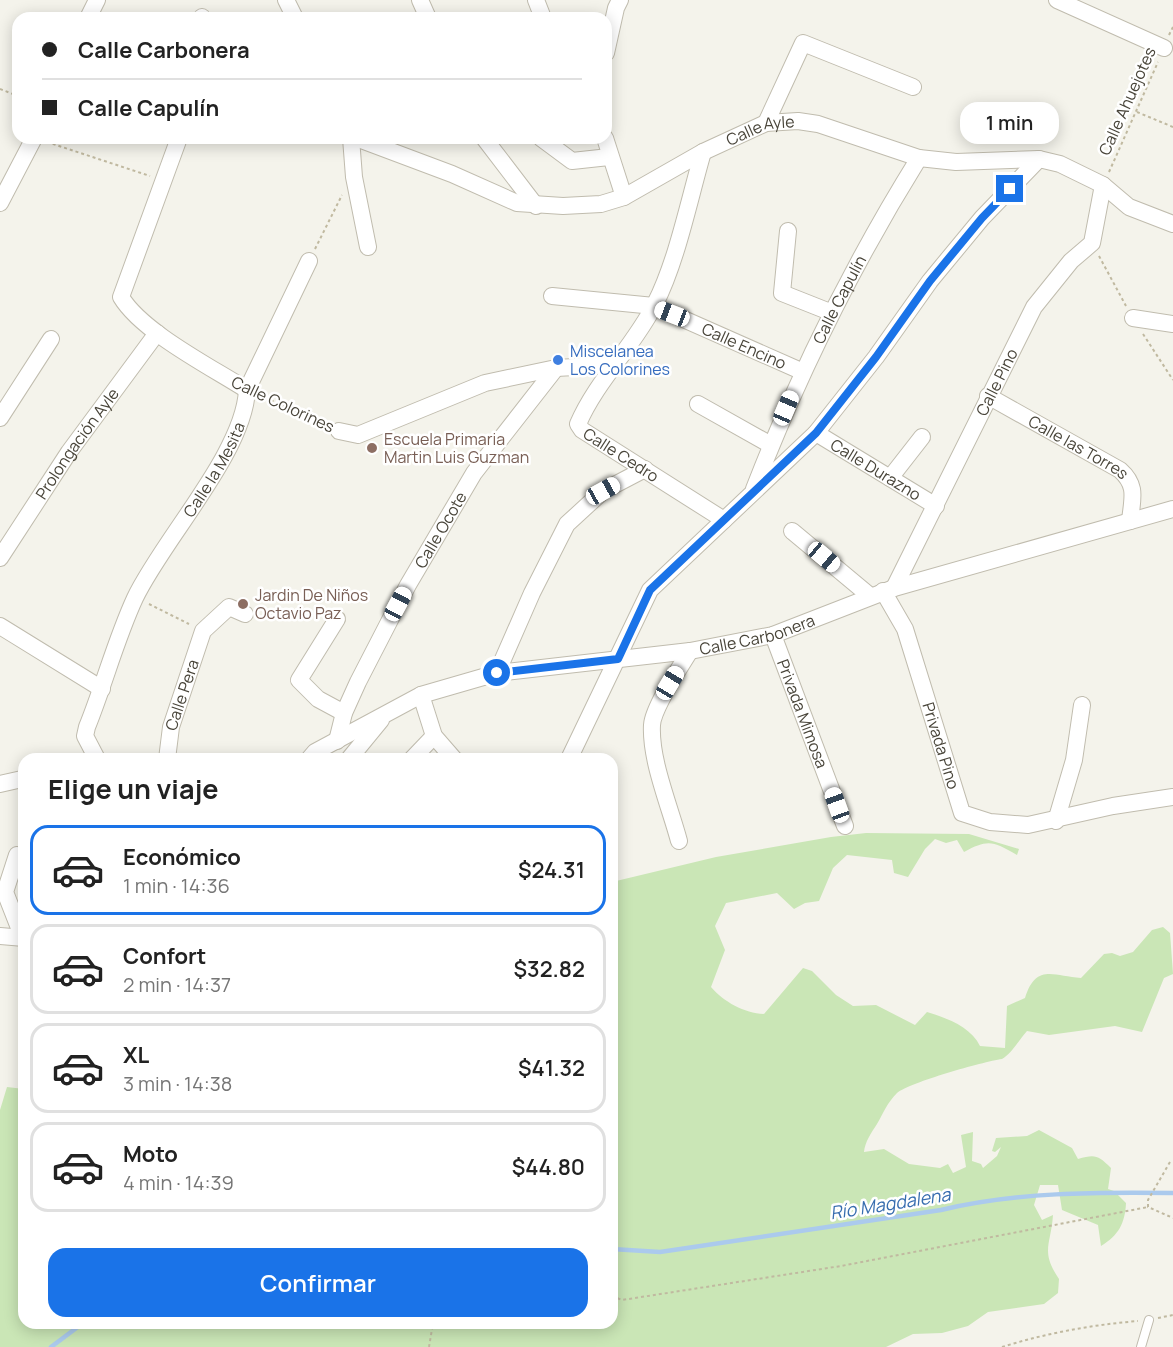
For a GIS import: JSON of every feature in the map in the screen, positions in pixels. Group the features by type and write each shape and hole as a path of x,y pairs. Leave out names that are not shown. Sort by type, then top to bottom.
{"street":[{"path":"612,26 620,0"},
{"path":"1057,0 1164,48"},
{"path":"766,123 803,43 913,87"},
{"name":"Calle Ayle","path":"372,144 452,174 517,203 536,206 601,204 624,197 703,152 766,123 798,121 818,123 919,158 956,162 1039,159 1060,164 1102,185 1129,207 1173,224"},
{"path":"0,203 31,144"},
{"path":"164,180 177,144"},
{"path":"351,144 354,177 368,247"},
{"path":"489,144 536,206"},
{"path":"550,144 572,161 609,157"},
{"path":"606,144 624,197"},
{"path":"612,364 654,306 663,285 703,152"},
{"name":"Calle Capulín","path":"752,493 801,371 830,312 877,224 919,158"},
{"path":"572,753 650,590 816,433 876,357 930,281 982,218 1039,159"},
{"name":"Calle Colorines","path":"164,180 121,297 127,308 157,333 247,390"},
{"name":"Calle Pino","path":"882,592 936,506 988,396 1034,308 1071,261 1092,243 1102,185"},
{"path":"788,231 782,293 830,312"},
{"name":"Calle la Mesita","path":"94,753 85,736 135,597 208,482 233,437 244,411 247,390 309,261"},
{"name":"Calle Encino","path":"552,296 654,306 801,371"},
{"path":"1133,318 1173,324"},
{"name":"Prolongación Ayle","path":"0,558 69,452 157,333"},
{"path":"0,418 51,339"},
{"name":"Calle Colorines","path":"339,431 358,435 485,384 556,368 612,364"},
{"name":"Calle Cedro","path":"612,364 578,424 582,430 724,520"},
{"name":"Calle Ocote","path":"337,741 344,713 408,585 474,473 556,368"},
{"name":"Calle las Torres","path":"988,396 1120,470 1131,480 1130,520"},
{"path":"698,404 771,445"},
{"name":"Calle Durazno","path":"816,433 936,506"},
{"path":"890,478 922,437"},
{"path":"497,673 532,593 567,524 603,491 645,469"},
{"name":"Calle Carbonera","path":"314,753 421,695 497,673 690,651 773,635 882,592 1173,509"},
{"path":"792,531 882,592"},
{"name":"Privada Pino","path":"882,592 905,629 962,813 990,822 1028,825 1056,821"},
{"path":"203,631 229,607 245,614"},
{"path":"337,619 299,680 318,699 344,713"},
{"path":"0,626 102,689"},
{"name":"Calle Pera","path":"168,753 171,727 203,631"},
{"name":"Privada Mimosa","path":"773,635 845,826"},
{"path":"679,841 656,758 652,723 670,683 690,651"},
{"path":"421,695 434,736 449,753"},
{"path":"1056,821 1074,760 1082,705"},
{"path":"354,753 388,711"},
{"path":"418,753 434,736"},
{"path":"0,784 18,780"},
{"path":"1056,821 1113,806 1173,797"},
{"path":"0,852 18,855"},
{"path":"18,860 5,891 18,923"},
{"path":"0,936 18,938"}],"lane":[{"path":"1141,1347 1149,1320"}],"path":[{"name":"Calle Ahuejotes","path":"1102,185 1137,112 1173,27"},
{"path":"1137,112 1173,128"},
{"path":"53,144 164,180"},
{"path":"309,261 338,201 354,177"},
{"name":"Calle Colorines","path":"247,390 292,409 312,422 339,431"},
{"path":"135,597 203,631"},
{"path":"1148,1207 1150,1195 1170,1162"},
{"path":"618,1298 622,1300 842,1266 1148,1207 1173,1218"},
{"path":"1002,1347 1042,1335 1096,1324 1149,1320 1173,1315"},
{"path":"429,1347 432,1329"}],"green space":[{"path":"866,833 969,834 1019,849 1017,855 990,843 964,852 957,840 946,843 935,839 925,849 908,877 894,873 892,860 847,855 833,868 819,901 805,903 794,909 777,893 726,903 715,926 725,950 711,987 728,1002 742,1009 764,1014 803,968 812,971 836,995 853,1006 876,1005 915,1025 927,1012 965,1028 980,1046 1005,1048 1007,1006 1025,998 1034,980 1047,974 1081,978 1104,954 1112,953 1120,956 1133,952 1152,930 1163,927 1170,933 1173,974 1164,978 1142,1032 1115,1026 1049,1035 1027,1031 1002,1059 931,1078 897,1093 888,1104 866,1145 864,1152 884,1149 909,1164 940,1168 948,1164 953,1173 966,1167 961,1135 973,1132 972,1161 981,1164 983,1168 997,1156 1001,1147 995,1152 992,1151 996,1138 1027,1136 1039,1130 1072,1148 1078,1159 1088,1156 1096,1157 1107,1164 1111,1168 1108,1189 1114,1191 1126,1203 1120,1228 1101,1246 1098,1225 1062,1210 1058,1185 1040,1185 1034,1205 1042,1220 1053,1215 1048,1254 1059,1279 1058,1293 1044,1304 988,1312 968,1326 942,1333 913,1334 886,1347 0,1347 0,1110 7,1087 18,1088 18,1329 618,1329 618,881 716,857"}],"waterway":[{"name":"Río Magdalena","path":"618,1249 660,1252 1027,1196 1085,1193 1173,1193"},
{"name":"Río Magdalena","path":"51,1347 75,1329"}],"place":[{"name":"Miscelanea Los Colorines","path":"558,360"},
{"name":"Escuela Primaria Martin Luis Guzman","path":"372,448"},
{"name":"Jardin De Niños Octavio Paz","path":"243,604"}],"route":[{"path":"497,673 618,659 650,590 816,433 876,357 930,281 982,218 1010,189"}]}
